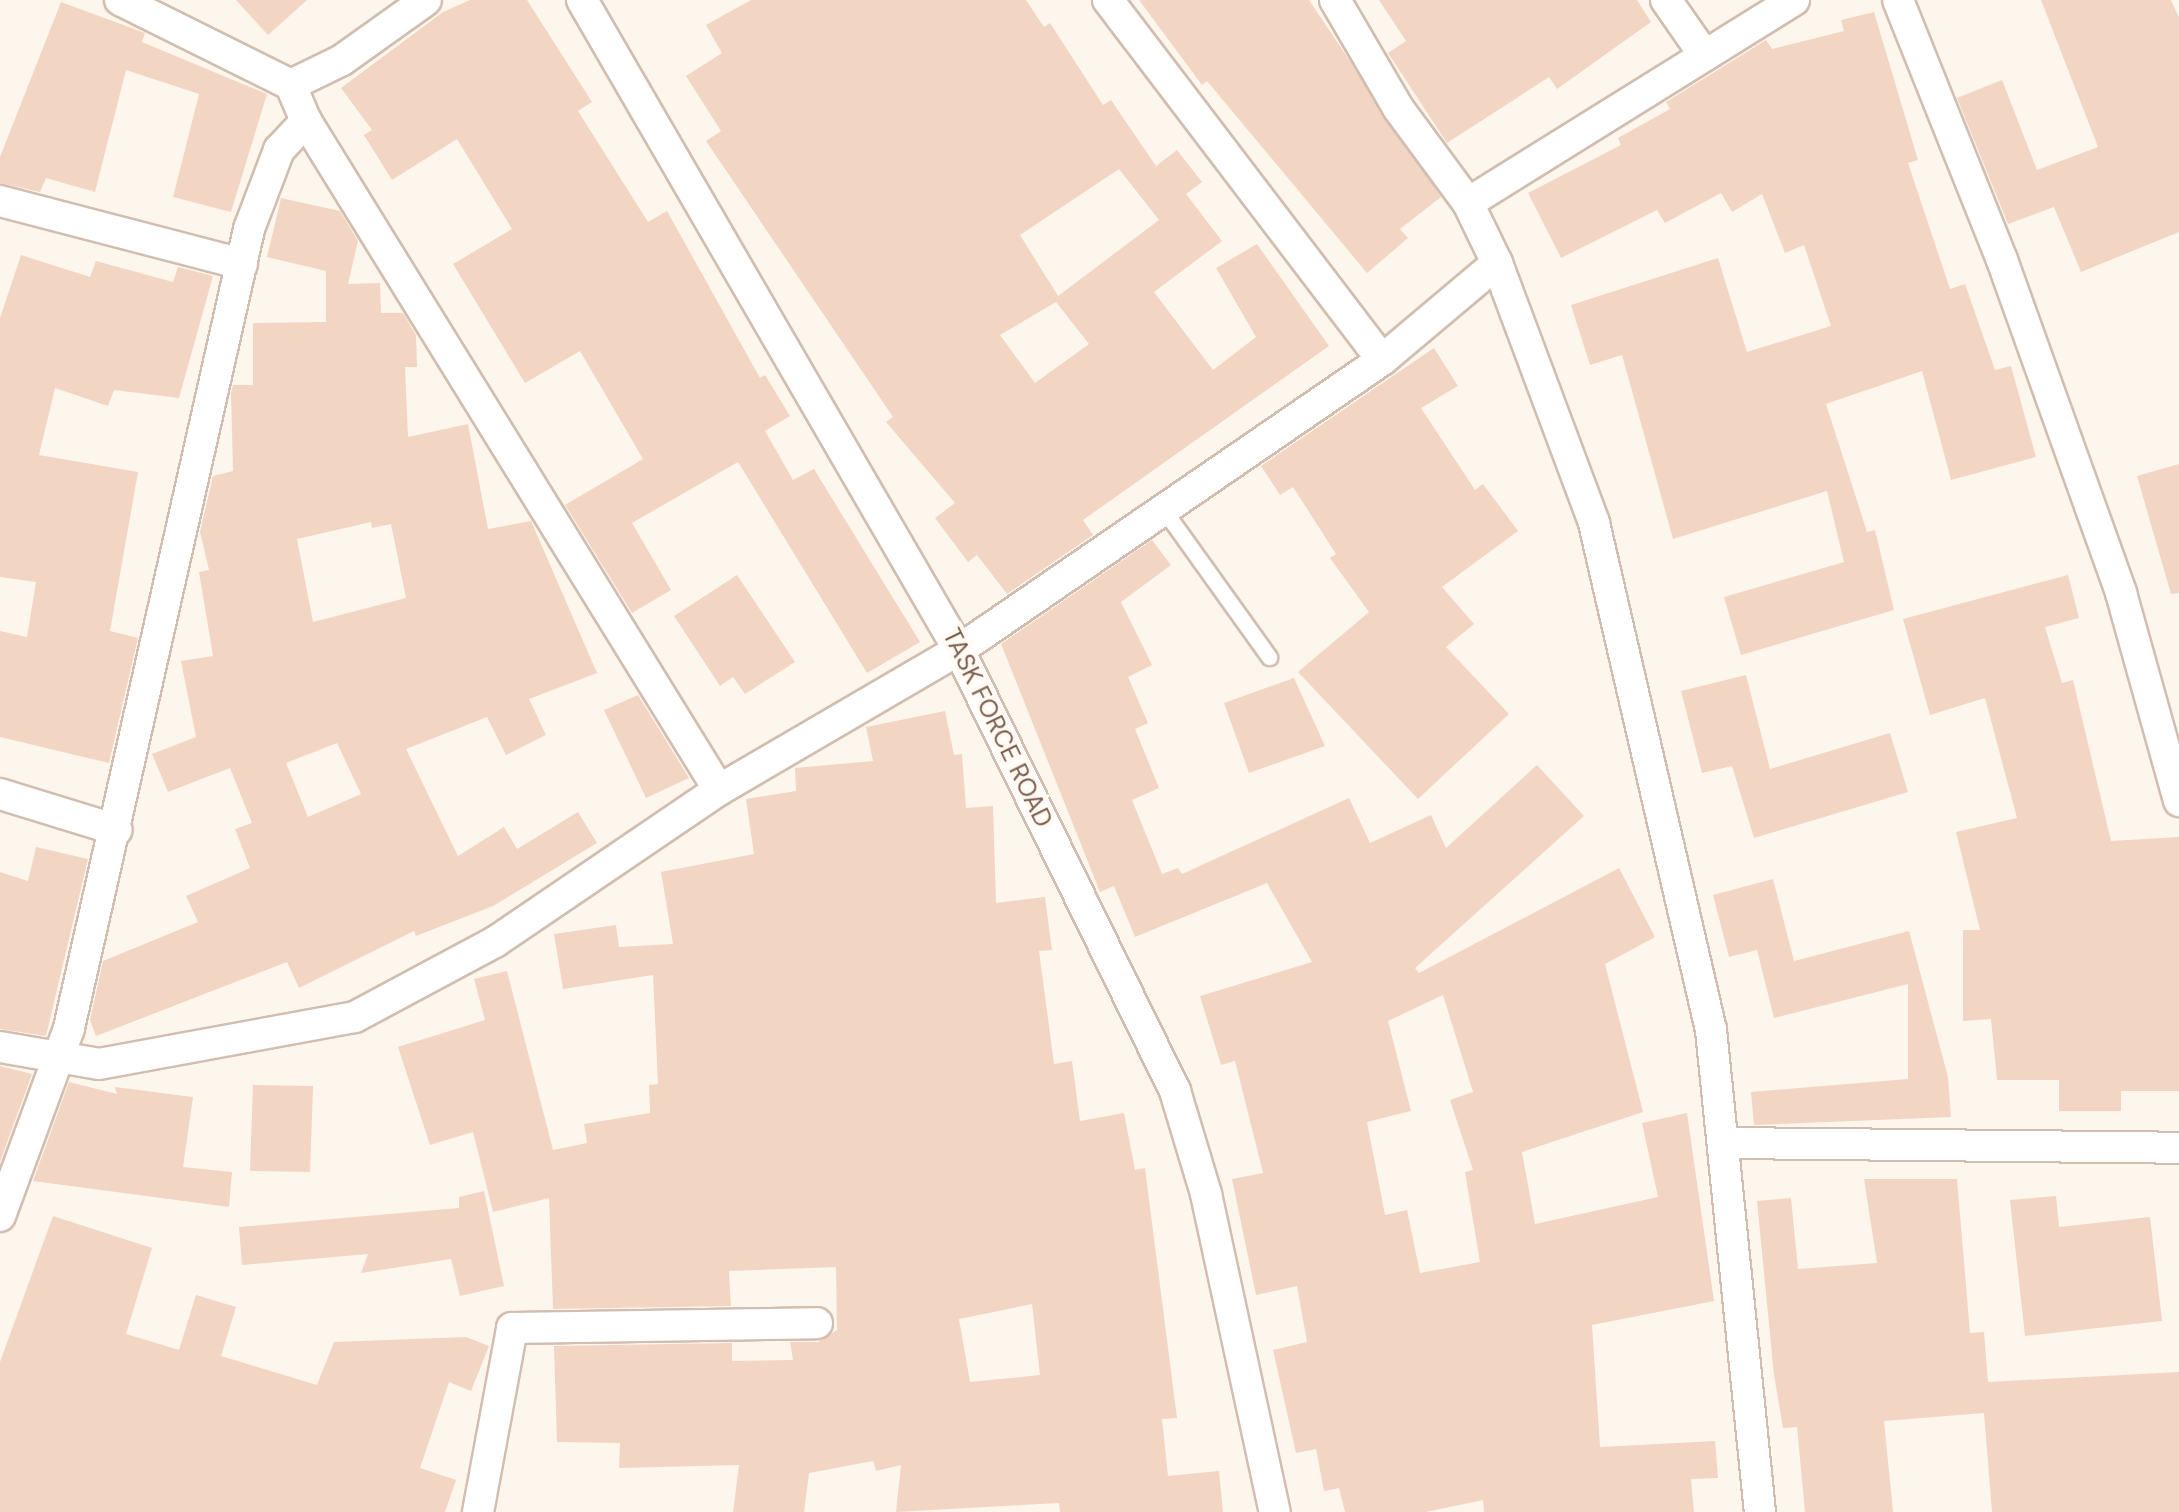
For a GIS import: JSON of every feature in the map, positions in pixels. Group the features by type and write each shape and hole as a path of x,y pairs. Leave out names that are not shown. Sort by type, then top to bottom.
{"street":[{"path":"120,0 291,85 306,121 719,790"},
{"path":"291,85 342,60 426,0"},
{"name":"TASK FORCE ROAD","path":"582,0 960,650 1175,1091 1206,1194 1275,1512"},
{"path":"1108,0 1382,360"},
{"path":"1335,0 1398,108 1468,204 1497,263 1594,522 1711,1030 1726,1143 1760,1512"},
{"path":"1666,0 1703,53"},
{"path":"1468,204 1703,53 1794,0"},
{"path":"1898,0 2002,260 2122,593 2179,801"},
{"path":"0,1216 69,1028 263,183 279,150 306,121"},
{"path":"0,201 242,264"},
{"path":"0,1047 54,1061 99,1064 354,1017 495,942 719,790 960,650 1162,506 1382,360 1497,263"},
{"path":"0,794 117,830"},
{"path":"1726,1143 2179,1148"},
{"path":"478,1512 512,1328 816,1323"}],"lane":[{"path":"1162,506 1269,657"}],"building":[{"path":"236,0 307,0 268,35"},
{"path":"470,0 527,0 592,102 578,111 648,222 667,211 760,378 765,375 790,416 765,431 793,480 814,469 920,642 867,673 738,462 632,523 671,590 632,613 565,505 643,459 580,351 525,383 453,264 512,229 457,139 392,180 364,135 372,130 341,88 443,12"},
{"path":"751,0 1026,0 1044,27 1050,23 1103,105 1111,100 1156,166 1177,150 1202,182 1186,194 1222,241 1154,292 1213,370 1256,337 1216,268 1257,244 1329,346 1083,520 1093,535 1007,594 977,555 968,562 935,518 955,503 886,422 893,417 706,141 721,131 686,76 722,53 706,25","holes":["1119,169 1159,220 1058,296 1020,235","1056,302 1089,344 1035,383 1000,335"]},
{"path":"1139,0 1309,0 1441,197 1400,229 1408,238 1367,273 1207,81 1202,85"},
{"path":"1379,0 1637,0 1651,22 1557,89 1549,77 1447,143 1388,53 1406,41"},
{"path":"2041,0 2171,0 2179,18 2179,232 2081,272 2054,207 2008,224 1957,98 2002,80 2037,170 2098,147"},
{"path":"61,2 145,33 142,42 267,94 231,212 173,197 199,94 126,70 95,192 46,178 40,192 0,183 0,157"},
{"path":"1874,12 1918,160 1908,163 1950,289 1965,284 1995,370 2011,366 2036,457 1951,480 1922,371 1826,404 1867,532 1875,530 1894,610 1741,655 1724,597 1844,562 1827,491 1673,539 1622,355 1590,365 1571,305 1718,258 1747,352 1831,326 1804,245 1785,253 1762,194 1732,212 1721,193 1665,223 1657,210 1561,258 1528,193 1621,145 1618,138 1670,109 1666,102 1766,40 1772,49 1844,31 1841,20"},
{"path":"281,198 340,211 358,241 348,284 380,283 381,313 403,313 416,335 417,367 405,367 408,437 468,424 488,529 531,521 597,673 529,699 546,735 506,755 487,717 406,749 458,856 504,827 517,849 578,812 597,843 493,906 416,936 414,931 299,988 287,962 96,1036 90,1020 103,961 198,922 186,896 250,868 235,829 252,823 230,768 168,792 152,754 196,737 181,661 213,656 199,572 209,570 200,532 213,476 233,471 231,393 233,385 253,385 253,323 326,322 326,271 267,257","holes":["371,522 372,528 391,524 406,598 313,622 297,539","337,743 361,794 308,817 286,763"]},
{"path":"21,255 90,277 96,261 173,282 178,267 213,276 179,398 114,390 108,406 55,388 39,455 138,472 110,631 138,638 109,763 0,737 0,631 27,637 36,582 0,577 0,318"},
{"path":"1434,348 1458,386 1421,408 1475,490 1483,484 1518,531 1442,587 1474,624 1446,647 1509,714 1418,799 1298,672 1369,612 1330,558 1336,554 1293,487 1280,495 1261,466"},
{"path":"2179,464 2179,593 2171,594 2137,476"},
{"path":"1152,540 1171,565 1121,602 1152,665 1128,677 1148,723 1135,729 1159,788 1132,800 1162,874 1178,868 1182,874 1349,798 1370,843 1431,815 1446,848 1537,765 1584,816 1415,968 1419,973 1619,868 1655,937 1605,964 1643,1112 1522,1152 1535,1224 1658,1197 1642,1123 1687,1113 1714,1301 1592,1325 1600,1447 1715,1441 1718,1478 1691,1479 1694,1512 1484,1512 1483,1500 1426,1512 1345,1512 1339,1488 1324,1491 1316,1449 1296,1453 1273,1350 1307,1342 1297,1286 1256,1295 1232,1179 1263,1173 1235,1061 1221,1065 1200,996 1312,962 1267,883 1135,937 1114,886 1100,892 1001,644","holes":["1443,995 1473,1092 1450,1100 1473,1170 1465,1172 1480,1262 1420,1273 1407,1210 1385,1215 1367,1122 1411,1111 1388,1021"]},
{"path":"737,575 795,662 745,694 733,677 720,686 674,616"},
{"path":"2068,575 2079,618 2045,627 2062,683 2073,680 2111,841 2179,837 2179,1091 2121,1091 2121,1111 2059,1111 2059,1080 1997,1080 1991,1019 1963,1021 1963,930 1980,930 1956,832 2017,818 1985,698 1930,715 1903,619"},
{"path":"1746,675 1770,769 1890,733 1908,792 1754,838 1732,766 1702,773 1681,691"},
{"path":"1294,678 1325,746 1249,773 1224,703"},
{"path":"638,695 689,778 646,798 604,710"},
{"path":"945,711 954,755 962,754 966,808 993,806 996,903 1045,897 1052,950 1039,951 1054,1064 1072,1061 1080,1121 1124,1113 1135,1170 1145,1168 1177,1418 1162,1419 1168,1476 1219,1471 1223,1512 1060,1512 1059,1503 896,1512 901,1465 876,1471 873,1461 809,1473 804,1512 733,1512 739,1465 619,1468 620,1443 557,1442 554,1346 732,1343 732,1361 793,1360 790,1342 818,1342 837,1330 836,1267 729,1271 731,1306 553,1309 549,1198 493,1212 473,1132 430,1145 398,1047 485,1020 474,979 507,971 553,1150 587,1143 584,1124 650,1113 649,1085 658,1084 653,975 563,989 554,934 616,925 619,947 673,944 661,872 754,854 746,799 796,791 795,768 873,761 866,727","holes":["1032,1304 1040,1375 970,1382 959,1319"]},
{"path":"36,847 88,859 46,1036 0,1029 0,872 28,881"},
{"path":"1773,879 1794,961 1909,931 1948,1077 1951,1117 1754,1125 1751,1092 1908,1079 1908,984 1774,1018 1757,950 1729,957 1713,895"},
{"path":"0,1066 32,1074 0,1162"},
{"path":"69,1082 117,1094 115,1087 193,1097 183,1167 232,1172 229,1207 33,1181"},
{"path":"253,1085 313,1086 310,1172 250,1171"},
{"path":"1864,1179 1957,1179 1970,1333 1984,1332 1988,1382 2179,1372 2179,1512 1992,1512 1984,1413 1884,1421 1893,1512 1805,1512 1797,1427 1783,1428 1774,1375 1757,1201 1791,1198 1798,1269 1877,1263"},
{"path":"484,1191 504,1286 460,1296 451,1259 361,1273 368,1254 242,1265 239,1227 459,1208 459,1197"},
{"path":"2056,1196 2059,1227 2150,1217 2162,1321 2025,1336 2010,1200"},
{"path":"53,1216 152,1248 126,1334 179,1350 196,1295 236,1307 221,1356 317,1385 334,1342 466,1337 489,1346 471,1391 449,1382 420,1468 456,1480 445,1512 0,1512 0,1362"}]}
